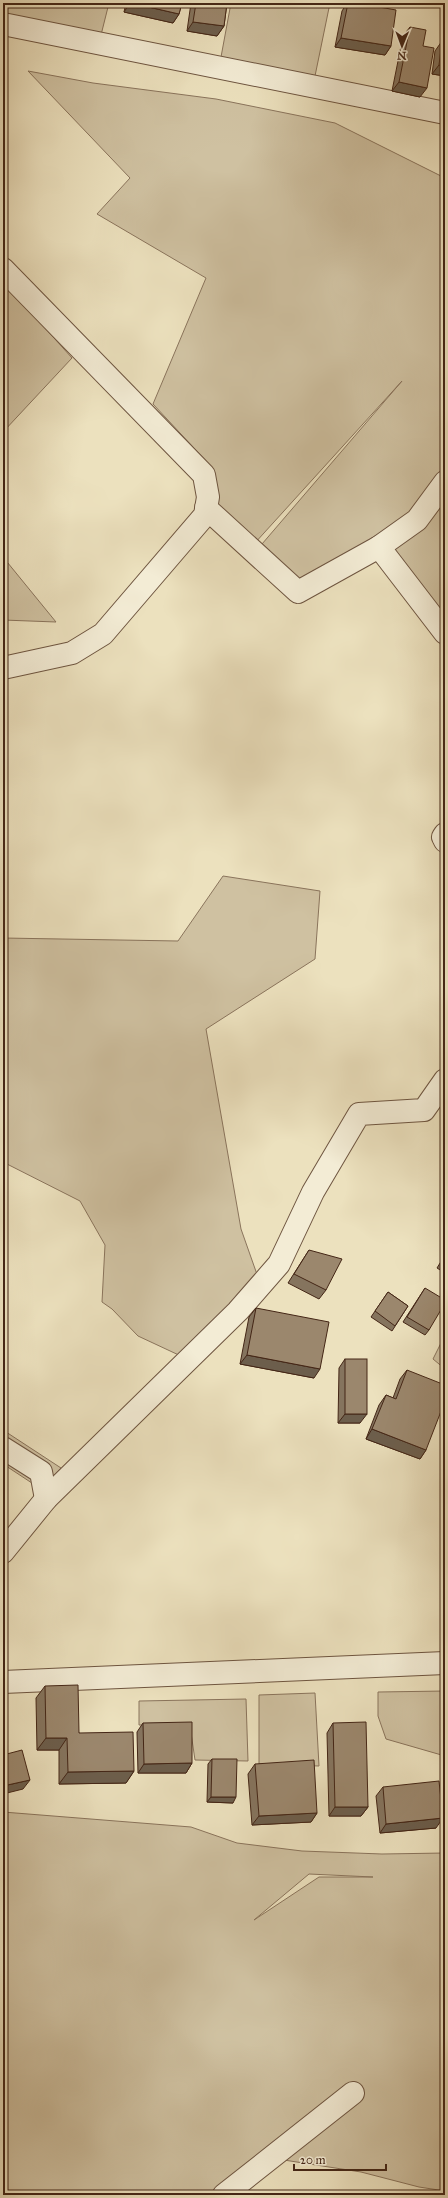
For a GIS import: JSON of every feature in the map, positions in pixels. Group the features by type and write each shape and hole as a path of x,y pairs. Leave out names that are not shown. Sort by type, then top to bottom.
{"street":[{"path":"3,24 445,114"},
{"path":"3,269 204,475 208,497 205,515 103,634 72,653 3,668"},
{"path":"206,508 298,592 379,547 417,520 445,482"},
{"path":"379,547 445,633"},
{"path":"445,834 445,841"},
{"path":"3,1552 46,1499 238,1311 279,1264 313,1192 359,1114 424,1110 445,1080"},
{"path":"3,1448 41,1472 46,1499"},
{"path":"3,1682 445,1663"},
{"path":"224,2195 353,2093"}],"shaded area":[{"path":"3,3 109,3 101,35 3,14"},
{"path":"231,3 330,3 315,76 221,57"},
{"path":"28,71 93,83 216,99 335,123 445,178 445,470 435,487 445,475 445,633 377,546 301,581 262,544 402,381 254,544 214,510 207,462 153,404 206,278 97,214 130,178"},
{"path":"3,281 72,358 3,432"},
{"path":"3,557 56,622 3,620"},
{"path":"223,876 320,891 315,959 206,1029 241,1229 259,1280 183,1357 138,1336 112,1309 102,1302 105,1245 80,1201 3,1162 3,938 178,941"},
{"path":"445,1335 445,1369 433,1359"},
{"path":"3,1430 61,1468 41,1489 3,1464"},
{"path":"445,1691 445,1756 386,1739 378,1716 378,1692"},
{"path":"315,1693 319,1766 259,1764 259,1695"},
{"path":"246,1699 248,1761 195,1760 190,1726 139,1725 139,1701"},
{"path":"3,1812 191,1827 237,1843 302,1851 382,1854 445,1853 445,2191 419,2187 361,2172 271,2158 224,2195 3,2195","holes":["309,1874 373,1877 319,1877 254,1920"]}],"building":[{"path":"131,3 182,3 179,14"},
{"path":"196,3 227,3 224,26 193,22"},
{"path":"348,3 357,3 396,10 391,46 341,38"},
{"path":"410,27 426,30 423,46 434,48 427,88 399,82"},
{"path":"442,41 445,42 445,66 439,65"},
{"path":"309,1250 342,1259 326,1290 294,1274"},
{"path":"445,1256 445,1266 441,1263"},
{"path":"425,1288 445,1300 445,1303 429,1330 407,1317"},
{"path":"388,1292 408,1306 395,1326 375,1311"},
{"path":"256,1308 329,1322 320,1369 247,1355"},
{"path":"345,1359 367,1359 367,1414 345,1414"},
{"path":"407,1370 445,1385 445,1401 426,1450 372,1429 386,1395 396,1399"},
{"path":"78,1685 79,1733 133,1732 134,1771 68,1772 67,1738 46,1738 45,1686"},
{"path":"192,1722 192,1763 144,1764 143,1723"},
{"path":"366,1722 368,1807 335,1807 333,1723"},
{"path":"22,1750 30,1780 3,1786 3,1755"},
{"path":"212,1759 237,1759 236,1797 211,1797"},
{"path":"314,1760 317,1813 259,1816 255,1764"},
{"path":"439,1781 443,1818 386,1824 383,1787"}]}
